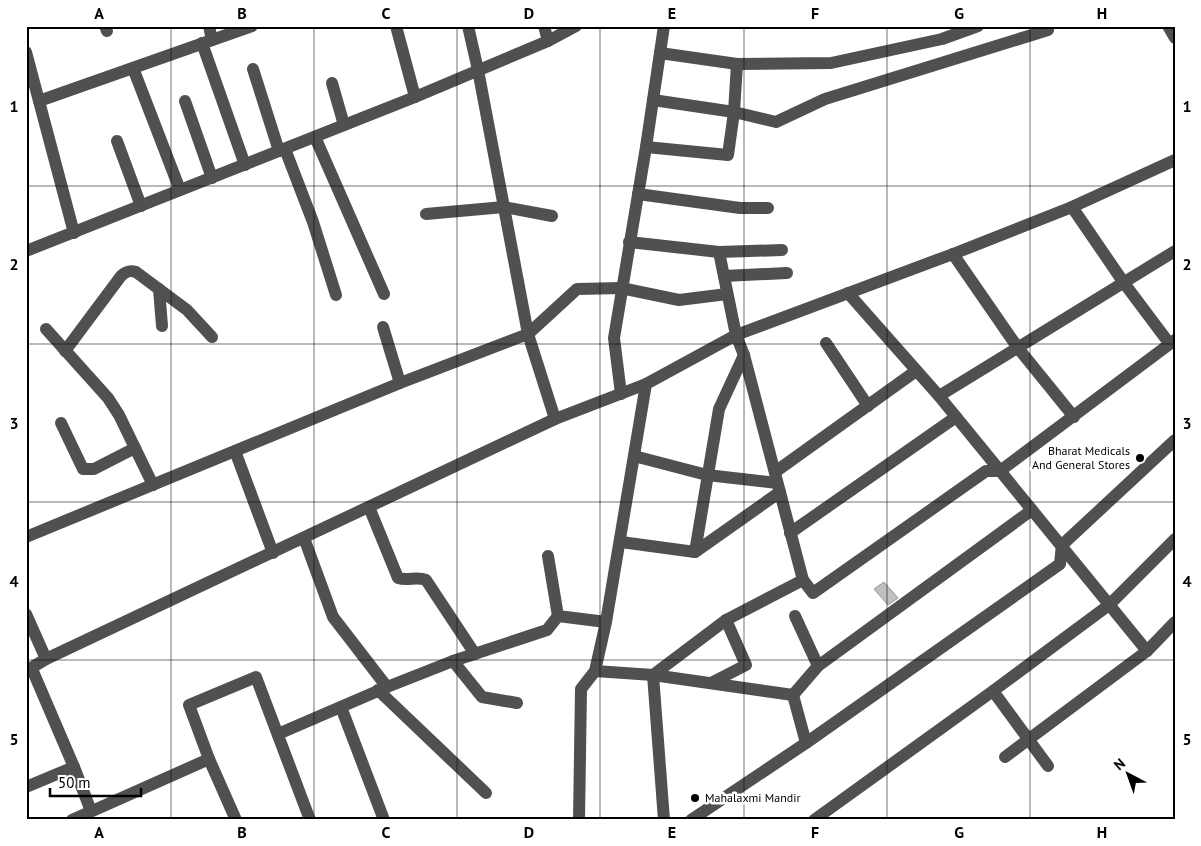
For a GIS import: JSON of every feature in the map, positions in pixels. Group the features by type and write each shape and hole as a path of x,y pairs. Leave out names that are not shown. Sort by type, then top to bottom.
{"street":[{"path":"209,26 207,42 245,165"},
{"path":"39,100 252,26"},
{"path":"396,26 415,96"},
{"path":"468,26 528,334 555,419"},
{"path":"544,26 548,41"},
{"path":"26,251 315,137 548,41 576,26"},
{"path":"621,394 614,338 664,26"},
{"path":"660,53 737,64 831,63 942,39 978,26"},
{"path":"653,100 734,112 776,122 825,99 1048,30 1046,26"},
{"path":"1168,26 1175,38"},
{"path":"26,52 74,233"},
{"path":"646,147 728,155 734,112 737,64"},
{"path":"133,68 180,190"},
{"path":"253,69 282,150 313,222 336,295"},
{"path":"332,82 344,125"},
{"path":"186,101 212,178"},
{"path":"315,137 384,294"},
{"path":"118,141 141,206"},
{"path":"91,811 74,767 29,670 46,659 555,419 646,384 736,335 953,254 1072,206 1175,160"},
{"path":"638,194 740,208 768,208"},
{"path":"719,252 736,335 744,355 790,533 803,580 813,593 986,471 1000,471 1172,342 1124,283 1072,206"},
{"path":"426,214 504,207 552,216"},
{"path":"629,242 719,252 782,250"},
{"path":"939,396 1175,251"},
{"path":"953,254 1018,348 1074,417"},
{"path":"65,350 125,272 130,270 136,272 187,310 212,337"},
{"path":"724,276 788,272"},
{"path":"26,537 400,383 528,334 577,289 621,288 679,300 727,294"},
{"path":"159,289 162,326"},
{"path":"848,294 939,396 1147,651"},
{"path":"383,327 400,383"},
{"path":"46,329 108,398 119,415 154,485"},
{"path":"826,343 868,406"},
{"path":"695,552 719,409 744,355"},
{"path":"620,542 695,552 868,406 916,371"},
{"path":"579,820 581,689 595,671 606,622 646,384"},
{"path":"790,533 956,417"},
{"path":"61,423 83,469 94,469 135,448"},
{"path":"691,820 806,743 1060,564 1062,545 1175,440"},
{"path":"235,452 274,553"},
{"path":"634,456 707,475 777,482"},
{"path":"369,508 398,578 421,578 426,580 475,654"},
{"path":"792,695 818,666 1032,510"},
{"path":"304,538 333,616 382,688 486,794"},
{"path":"814,820 1109,605 1175,540"},
{"path":"278,734 382,688 453,661 547,630 558,616 548,556"},
{"path":"653,675 726,620 803,580"},
{"path":"26,614 46,659"},
{"path":"558,616 606,622"},
{"path":"795,616 818,666"},
{"path":"711,683 746,665 726,620"},
{"path":"1006,756 1147,651 1175,622"},
{"path":"453,661 482,698 517,703"},
{"path":"595,671 653,675 792,695"},
{"path":"653,675 664,820"},
{"path":"236,820 209,759 189,706 256,677 310,820"},
{"path":"993,691 1048,766"},
{"path":"792,695 806,743"},
{"path":"341,706 384,820"},
{"path":"72,820 209,759"},
{"path":"26,787 74,767"}],"building":[{"path":"884,582 898,598 888,605 874,589"}],"place":[{"name":"Bharat Medicals And General Stores","path":"1140,458"},
{"name":"Mahalaxmi Mandir","path":"695,798"}]}
